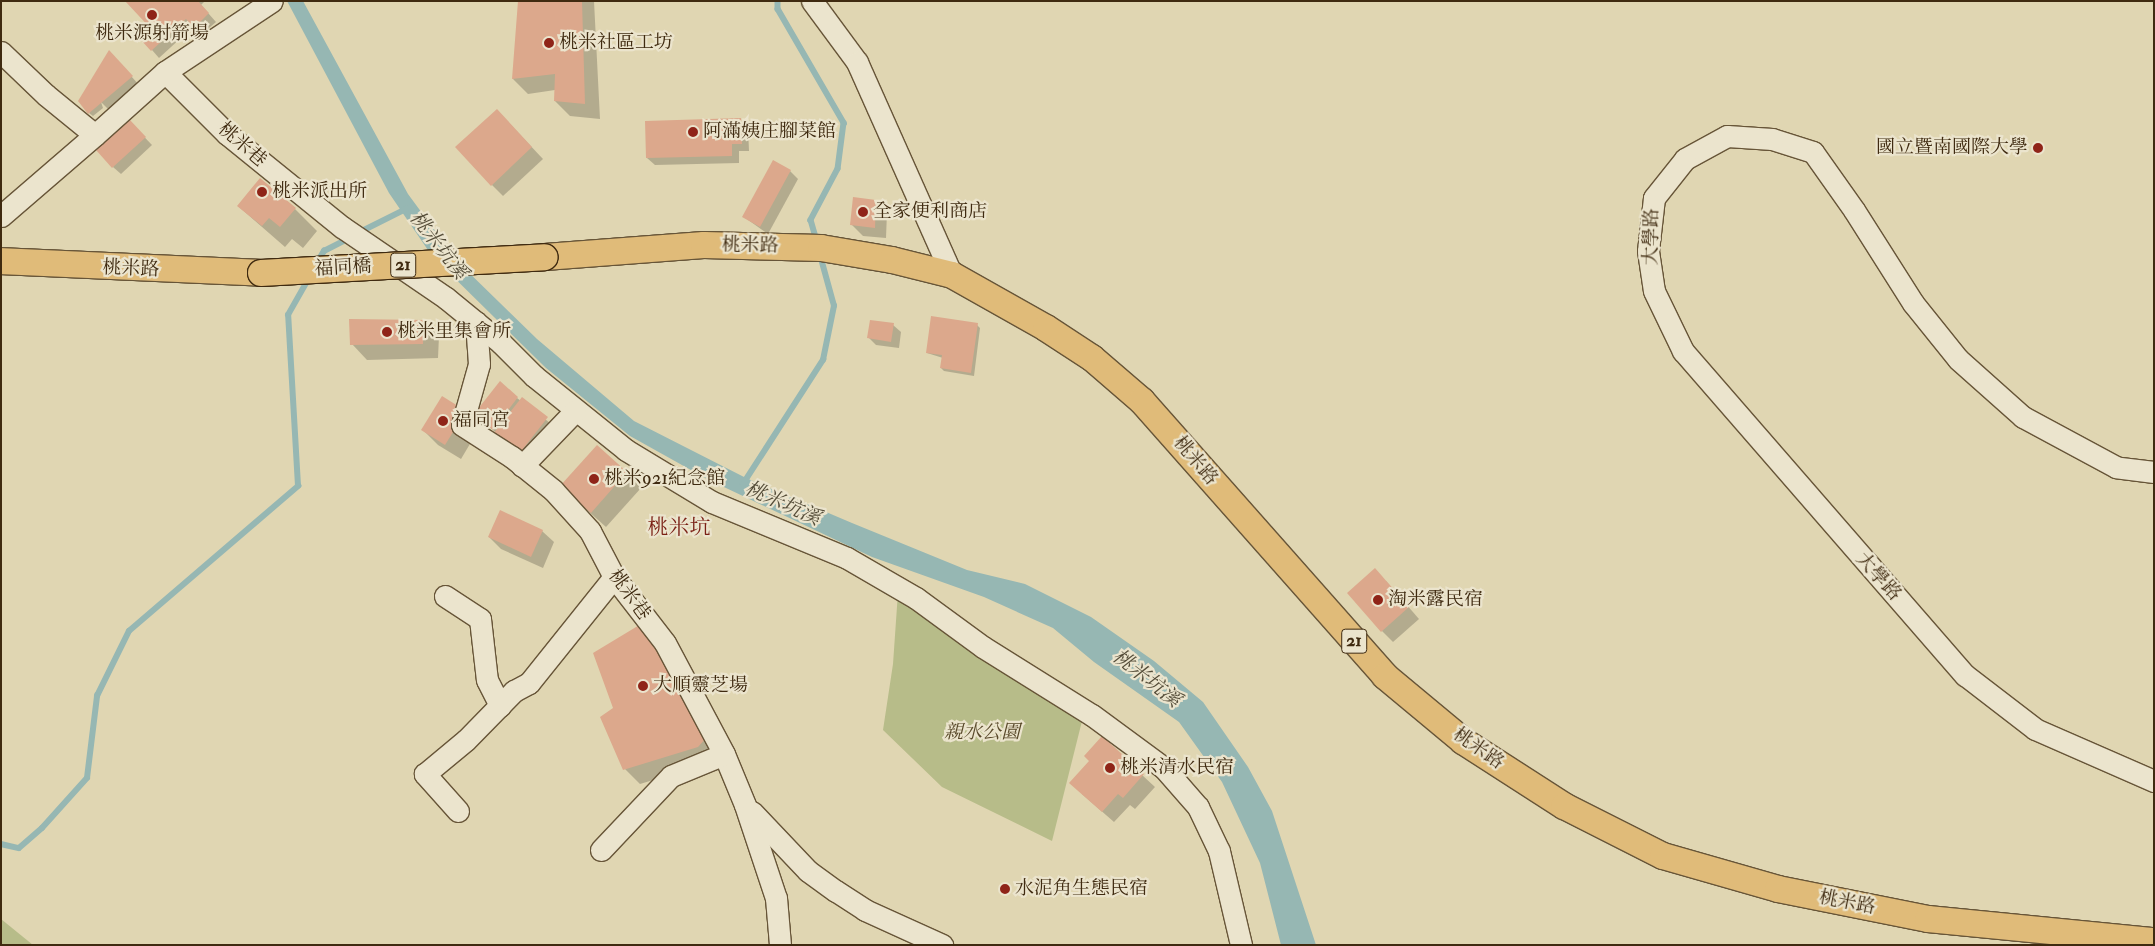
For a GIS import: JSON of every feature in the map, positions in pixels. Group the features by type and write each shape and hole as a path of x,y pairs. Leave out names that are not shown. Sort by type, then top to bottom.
{"main road":[{"name":"桃米路","path":"545,256 704,245 821,248 892,260 952,275 1046,328 1092,358 1142,401 1385,676 1463,741 1564,806 1663,856 1778,889 1928,919 2154,941"},
{"name":"福同橋","path":"260,272 545,256"},
{"name":"桃米路","path":"1,261 97,268 260,272"}],"street":[{"path":"812,1 857,62 952,275"},
{"path":"1,216 165,72 263,6"},
{"path":"2,56 95,135"},
{"name":"桃米巷","path":"165,72 227,134 342,227 446,298 476,322 479,364 462,425 522,466 553,490 590,531 614,577 665,644 724,754 745,805 776,898 780,945"},
{"name":"大學路","path":"2154,472 2116,467 2023,417 1958,359 1913,303 1854,210 1813,152 1772,139 1727,136 1685,159 1654,198 1648,250 1654,291 1689,358 1965,675 2035,728 2154,781"},
{"path":"476,322 575,411 626,450 712,502 847,558 916,598 984,647 1092,715 1164,768 1198,807 1219,851 1241,945"},
{"path":"522,466 575,411"},
{"path":"458,811 425,774 466,740 514,691 529,683 614,577"},
{"path":"444,596 480,619 487,680 500,706"},
{"path":"601,850 671,776 724,754"},
{"path":"745,805 808,871 836,891 866,910 942,945"}],"green space":[{"name":"親水公園","path":"898,592 1083,717 1052,841 942,787 883,730 893,664"},
{"path":"1,919 33,945 1,945"}],"water":[{"name":"桃米坑溪","path":"287,1 303,1 408,194 458,262 537,339 634,421 746,478 852,523 967,570 1025,584 1091,617 1154,661 1203,702 1248,767 1272,811 1316,945 1281,945 1260,863 1222,782 1179,722 1094,662 1053,628 984,597 872,557 707,479 630,436 546,368 432,256 389,193"}],"building":[{"path":"125,1 198,1 209,13 194,28 186,19 151,51 141,40 152,30"},
{"name":"桃米社區工坊","path":"518,1 582,1 585,104 554,101 555,74 512,79"},
{"path":"109,50 133,76 88,114 78,101"},
{"path":"497,109 532,147 491,186 455,147"},
{"name":"阿滿姨庄腳菜館","path":"741,118 742,144 732,144 732,156 646,158 645,121"},
{"path":"130,120 146,137 112,168 96,150"},
{"path":"773,160 791,170 760,227 742,217"},
{"name":"桃米派出所","path":"260,178 296,208 280,227 269,218 262,226 237,206"},
{"name":"全家便利商店","path":"853,197 876,200 875,228 850,225"},
{"path":"931,316 978,323 971,373 940,368 942,355 926,353"},
{"name":"桃米里集會所","path":"349,319 424,320 423,344 350,345"},
{"path":"870,320 894,323 891,342 867,338"},
{"path":"500,381 518,397 493,430 474,414"},
{"name":"福同宮","path":"442,396 466,411 445,445 421,430"},
{"path":"522,397 548,417 519,454 493,434"},
{"name":"桃米921紀念館","path":"597,445 627,472 591,513 560,486"},
{"path":"500,510 543,530 531,557 488,537"},
{"name":"淘米露民宿","path":"1375,568 1409,607 1381,632 1347,593"},
{"name":"大順靈芝場","path":"646,621 707,737 698,747 623,770 600,717 613,708 593,653"},
{"name":"桃米清水民宿","path":"1102,736 1144,774 1123,798 1118,794 1102,812 1069,783 1089,761 1084,756"}],"waterway":[{"path":"778,1 778,9 844,123 838,169 811,220 817,241"},
{"name":"桃米坑溪","path":"360,232 408,208"},
{"path":"318,261 324,251 350,238"},
{"name":"桃米坑溪","path":"743,484 823,360 834,306 820,255"},
{"path":"1,844 19,848 42,828 87,778 97,696 129,631 298,486 288,315 309,278"}],"place":[{"name":"桃米源射箭場","path":"152,15"},
{"name":"桃米社區工坊","path":"549,43"},
{"name":"阿滿姨庄腳菜館","path":"693,132"},
{"name":"國立暨南國際大學","path":"2038,148"},
{"name":"桃米派出所","path":"262,192"},
{"name":"全家便利商店","path":"863,212"},
{"name":"桃米里集會所","path":"387,332"},
{"name":"福同宮","path":"443,421"},
{"name":"桃米921紀念館","path":"594,479"},
{"name":"淘米露民宿","path":"1378,600"},
{"name":"大順靈芝場","path":"643,686"},
{"name":"桃米清水民宿","path":"1110,768"},
{"name":"水泥角生態民宿","path":"1005,889"}],"district":[{"name":"桃米坑","path":"679,528"}]}
